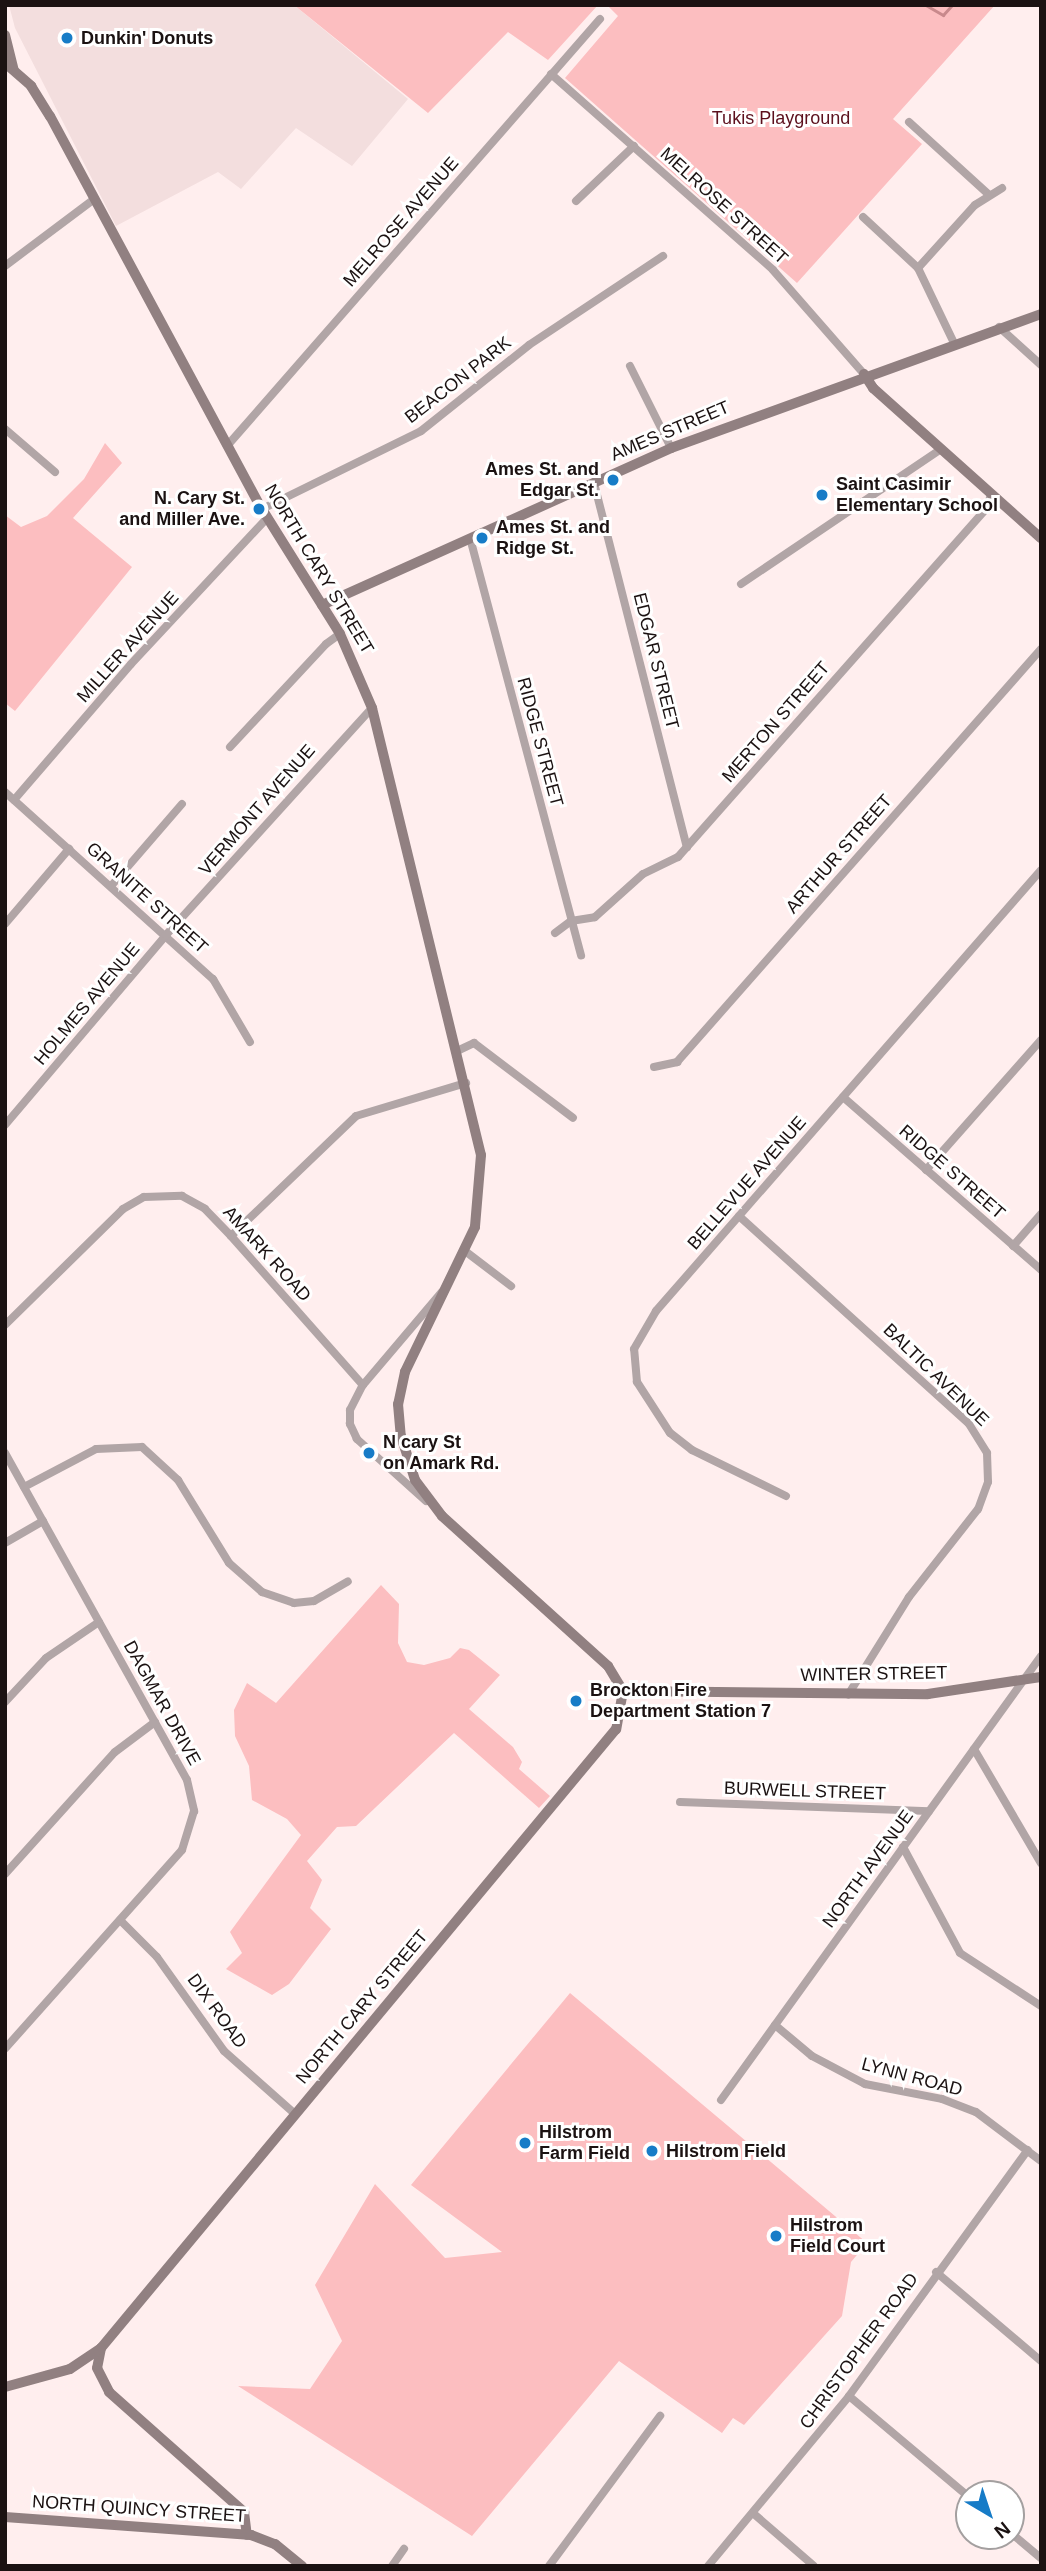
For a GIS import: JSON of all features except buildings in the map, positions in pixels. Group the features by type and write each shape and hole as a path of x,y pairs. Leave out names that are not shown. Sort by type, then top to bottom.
{"street":[{"name":"MELROSE AVENUE","path":"227,446 600,19"},
{"path":"5,35 8,67"},
{"name":"NORTH CARY STREET","path":"8,67 31,86 50,116 264,514 340,634 372,708 466,1083 481,1155 480,1200 465,1251 442,1292 405,1372 398,1404 408,1462 433,1507"},
{"name":"MELROSE STREET","path":"551,74 773,270 864,374"},
{"path":"909,122 988,194"},
{"path":"576,201 634,146"},
{"path":"918,268 988,194 1002,188"},
{"path":"5,266 93,200"},
{"path":"863,217 918,268 954,343"},
{"name":"BEACON PARK","path":"264,514 421,432 528,345 663,256"},
{"name":"AMES STREET","path":"322,605 670,448 864,374 1041,314"},
{"path":"999,327 1041,365"},
{"path":"630,366 670,448"},
{"path":"864,374 941,449 1041,538"},
{"path":"5,429 55,472"},
{"path":"741,584 941,449"},
{"name":"EDGAR STREET","path":"594,483 687,847"},
{"name":"MERTON STREET","path":"555,933 571,922 595,916 626,886 687,847 987,508 991,494"},
{"name":"MILLER AVENUE","path":"14,800 264,514"},
{"name":"RIDGE STREET","path":"470,538 581,955"},
{"path":"230,747 340,634"},
{"name":"ARTHUR STREET","path":"654,1068 673,1065 682,1056 1041,649"},
{"name":"VERMONT AVENUE","path":"166,935 372,708"},
{"name":"GRANITE STREET","path":"5,792 112,885 212,979 250,1041"},
{"path":"112,885 183,804"},
{"path":"5,924 69,849"},
{"name":"BELLEVUE AVENUE","path":"786,1496 692,1450 670,1433 644,1398 633,1364 642,1329 1041,870"},
{"name":"HOLMES AVENUE","path":"5,1125 166,935"},
{"path":"926,1170 1041,1040"},
{"path":"457,1051 474,1043 573,1118"},
{"path":"231,1236 356,1116 466,1083"},
{"name":"RIDGE STREET","path":"843,1097 1041,1270"},
{"name":"AMARK ROAD","path":"5,1325 123,1209 144,1197 182,1196 205,1209 231,1236 363,1385"},
{"path":"1013,1246 1041,1214"},
{"name":"BALTIC AVENUE","path":"739,1216 969,1424 987,1453 989,1482 978,1509 909,1597 847,1696"},
{"path":"465,1251 510,1286"},
{"name":"NORTH CARY STREET","path":"5,2387 70,2369 101,2348 616,1729 624,1691 608,1666 358,1439 350,1424 350,1410 363,1385 442,1292"},
{"path":"24,1487 96,1449 142,1447 178,1480 229,1563 262,1592 294,1603 314,1601 348,1581"},
{"name":"DAGMAR DRIVE","path":"5,1453 187,1780 193,1825 182,1850 5,2049"},
{"path":"5,1543 43,1521"},
{"path":"5,1702 46,1658 99,1622"},
{"name":"NORTH AVENUE","path":"721,2100 1041,1656"},
{"name":"WINTER STREET","path":"624,1691 847,1696 928,1694 1041,1677"},
{"path":"5,1874 115,1752 155,1722"},
{"path":"975,1749 1041,1863"},
{"name":"BURWELL STREET","path":"680,1802 929,1811"},
{"path":"903,1847 960,1954 1041,2006"},
{"name":"DIX ROAD","path":"120,1920 158,1957 231,2059 295,2114"},
{"name":"LYNN ROAD","path":"775,2025 842,2074 865,2084 958,2104 999,2127 1041,2161"},
{"name":"CHRISTOPHER ROAD","path":"708,2566 754,2514 849,2396 936,2272 1028,2150"},
{"path":"936,2272 1041,2361"},
{"path":"101,2348 97,2368 108,2392 244,2512 247,2535"},
{"path":"849,2396 955,2485"},
{"path":"549,2566 660,2416"},
{"path":"754,2514 814,2566"},
{"name":"NORTH QUINCY STREET","path":"5,2517 247,2535 275,2544 302,2566"},
{"path":"1025,2545 1041,2558"},
{"path":"392,2566 404,2549"}],"shaded area":[{"path":"9,5 294,5 408,99 352,166 296,128 241,189 218,172 116,226 15,28"}],"green space":[{"path":"294,5 598,5 548,60 508,32 428,113"},
{"name":"Tukis Playground","path":"607,5 995,5 893,119 922,144 797,283 565,78 618,16"},
{"path":"105,443 122,463 73,518 132,567 15,711 5,703 5,515 21,527 47,516 84,479"},
{"path":"381,1585 399,1604 398,1643 407,1662 424,1665 450,1658 460,1648 469,1650 500,1675 469,1709 513,1747 522,1762 519,1769 550,1796 539,1808 454,1733 356,1826 337,1827 307,1861 322,1880 310,1908 331,1929 289,1984 272,1995 226,1969 242,1953 230,1932 301,1835 287,1819 252,1800 249,1766 235,1736 234,1710 247,1683 276,1703"},
{"path":"570,1993 867,2243 851,2262 842,2316 744,2425 733,2418 722,2433 619,2361 472,2536 238,2386 310,2389 342,2341 315,2285 375,2184 445,2258 502,2252 411,2185"}],"waterway":[{"path":"926,5 943,15 952,5"}],"place":[{"name":"Dunkin' Donuts","path":"67,38"},
{"name":"Ames St. and Edgar St.","path":"613,480"},
{"name":"Saint Casimir Elementary School","path":"822,495"},
{"name":"N. Cary St. and Miller Ave.","path":"259,509"},
{"name":"Ames St. and Ridge St.","path":"482,538"},
{"name":"N cary St on Amark Rd.","path":"369,1453"},
{"name":"Brockton Fire Department Station 7","path":"576,1701"},
{"name":"Hilstrom Farm Field","path":"525,2143"},
{"name":"Hilstrom Field","path":"652,2151"},
{"name":"Hilstrom Field Court","path":"776,2236"}]}
